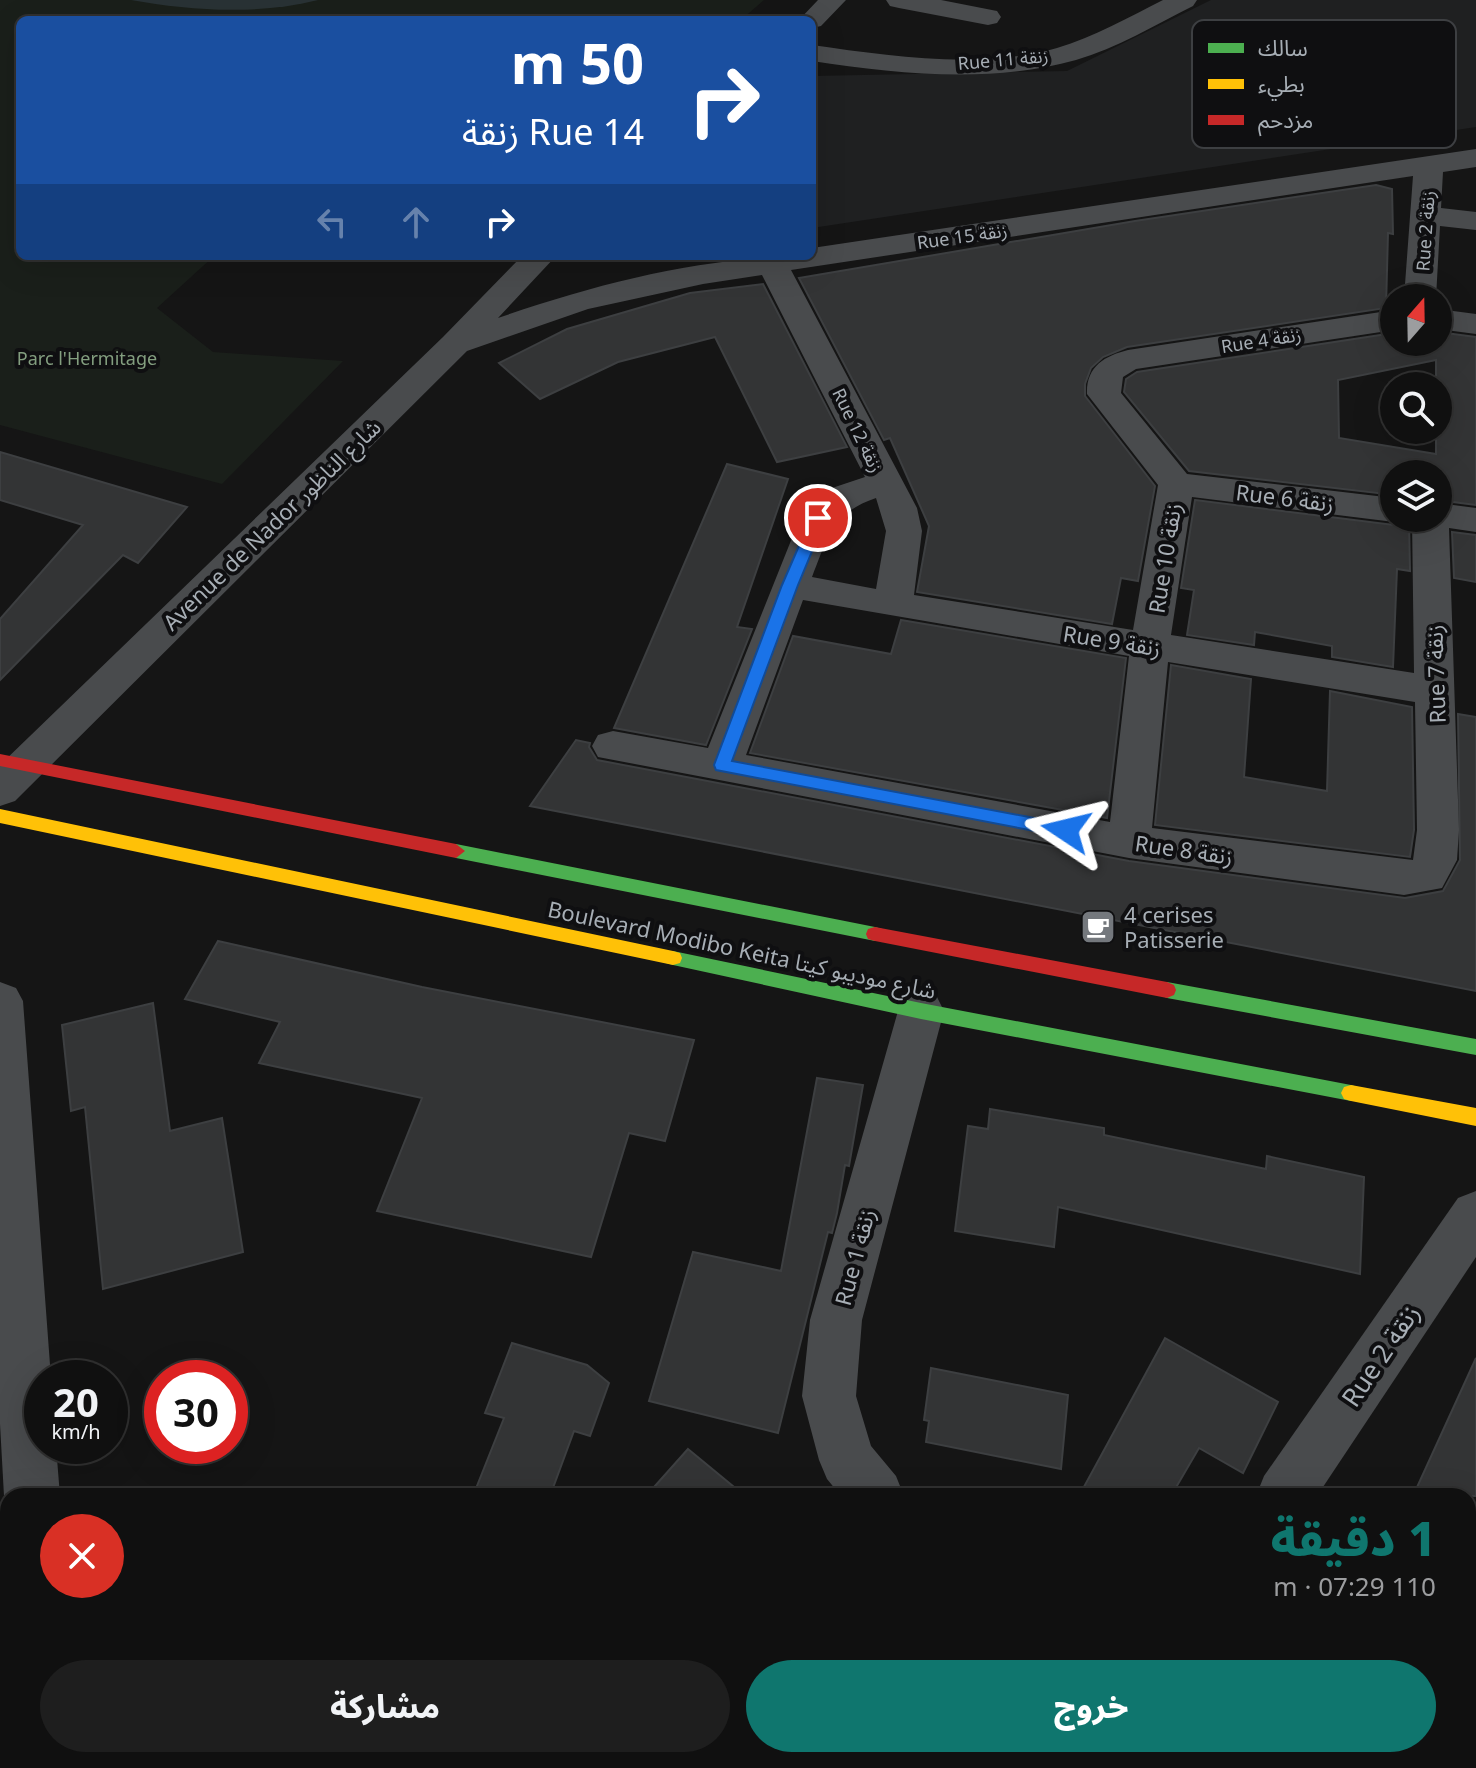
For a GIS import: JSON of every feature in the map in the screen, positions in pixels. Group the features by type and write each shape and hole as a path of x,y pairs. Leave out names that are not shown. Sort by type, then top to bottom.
{"main road":[{"name":"Boulevard Modibo Keita شارع موديبو كيتا","path":"9,772 1476,1047"},
{"name":"Boulevard Modibo Keita شارع موديبو كيتا","path":"0,816 921,1011 1476,1117"}],"street":[{"path":"816,16 833,0"},
{"path":"899,0 988,17"},
{"name":"Rue 11 زنقة","path":"816,53 911,64 988,64 1051,57 1111,37 1184,0"},
{"name":"Rue 15 زنقة","path":"816,257 1476,158"},
{"name":"Rue 2 زنقة","path":"1421,284 1429,165"},
{"path":"1427,215 1476,221"},
{"name":"Avenue de Nador شارع الناظور","path":"9,772 455,344 536,260"},
{"path":"670,260 703,274"},
{"name":"Rue 15 زنقة","path":"455,344 579,301 703,274 799,260"},
{"name":"Rue 12 زنقة","path":"772,264 899,508 904,531 893,605"},
{"path":"1452,321 1476,324"},
{"name":"Rue 4 زنقة","path":"1128,360 1380,322"},
{"name":"Rue 10 زنقة","path":"1128,360 1109,369 1102,379 1104,394 1176,484 1150,646 1129,842"},
{"path":"722,765 818,518 842,497 885,483"},
{"name":"Rue 6 زنقة","path":"1176,484 1380,508"},
{"path":"1452,517 1476,520"},
{"name":"Rue 7 زنقة","path":"1430,532 1438,830"},
{"name":"Rue 9 زنقة","path":"790,585 893,605 1435,691"},
{"name":"Rue 8 زنقة","path":"613,746 1129,842 1404,878 1426,876 1435,860 1438,830"},
{"path":"0,1001 31,1488"},
{"name":"Rue 1 زنقة","path":"870,1488 847,1460 829,1396 836,1320 921,1011"},
{"name":"Rue 2 زنقة","path":"1289,1488 1476,1214"}],"shaded area":[{"path":"131,0 318,0 272,8 225,10"},
{"path":"1211,0 1476,0 1476,127 1456,130 1456,20 1192,20 1192,148 1338,148 816,227 816,76 1067,71"}],"green space":[{"name":"Parc l'Hermitage","path":"0,0 764,0 746,16 16,16 16,260 210,260 157,308 213,352 343,361 222,484 0,425"}],"building":[{"path":"1376,185 1392,189 1393,234 1388,233 1387,284 1380,284 1380,309 1127,347 1103,357 1091,368 1085,384 1085,396 1155,486 1138,581 1121,578 1112,624 917,592 929,526 890,438 884,440 799,278 1135,221"},
{"path":"763,284 847,447 777,462 715,337 618,362 540,399 499,363 567,329 690,293"},
{"path":"1452,334 1476,337 1476,505 1452,502 1452,460 1380,460 1380,493 1189,471 1124,392 1126,379 1137,372 1380,335 1380,356 1452,356"},
{"path":"0,452 187,507 138,563 123,555 0,680 0,619 83,525 0,500"},
{"path":"727,464 788,479 737,627 752,629 706,745 614,728"},
{"path":"1195,500 1380,523 1380,532 1409,532 1410,571 1397,569 1393,667 1332,657 1332,646 1255,632 1254,645 1187,635 1194,590 1181,588"},
{"path":"1452,532 1476,535 1476,582 1454,578"},
{"path":"901,620 1126,658 1107,818 750,753 793,636 891,654"},
{"path":"1171,665 1251,679 1244,777 1327,791 1330,691 1412,707 1414,830 1410,857 1155,825"},
{"path":"1458,714 1476,717 1476,991 530,806 576,740 590,743 589,747 597,760 1129,861 1405,898 1443,891 1460,860"},
{"path":"218,941 422,987 694,1040 665,1141 629,1133 591,1257 377,1211 422,1098 259,1063 280,1022 185,999"},
{"path":"153,1003 170,1131 222,1118 243,1252 103,1289 85,1107 71,1111 62,1025"},
{"path":"817,1078 863,1085 849,1166 845,1165 832,1233 828,1232 778,1433 649,1401 693,1252 781,1271"},
{"path":"990,1109 1104,1128 1104,1135 1266,1169 1267,1156 1364,1177 1360,1274 1058,1207 1054,1247 955,1231 968,1126 988,1129"},
{"path":"1165,1338 1278,1402 1243,1473 1199,1448 1176,1488 1083,1488"},
{"path":"512,1343 587,1365 609,1383 590,1436 574,1431 553,1488 476,1488 504,1418 485,1413"},
{"path":"1476,1358 1476,1488 1417,1488"},
{"path":"931,1368 1068,1395 1061,1469 926,1442 929,1421 924,1420"},
{"path":"688,1449 735,1488 653,1488"}],"traffic: fast":[{"path":"456,851 875,934"},
{"path":"673,958 921,1011 1351,1093"},
{"path":"1167,990 1476,1047"}],"traffic: slow":[{"path":"0,816 673,958"},
{"path":"1351,1093 1476,1117"}],"traffic: jam":[{"path":"0,760 456,851"},
{"path":"875,934 1167,990"}],"place":[{"name":"4 cerises Patisserie","path":"1098,927"}],"route":[{"path":"818,518 722,765 1066,830"}]}
